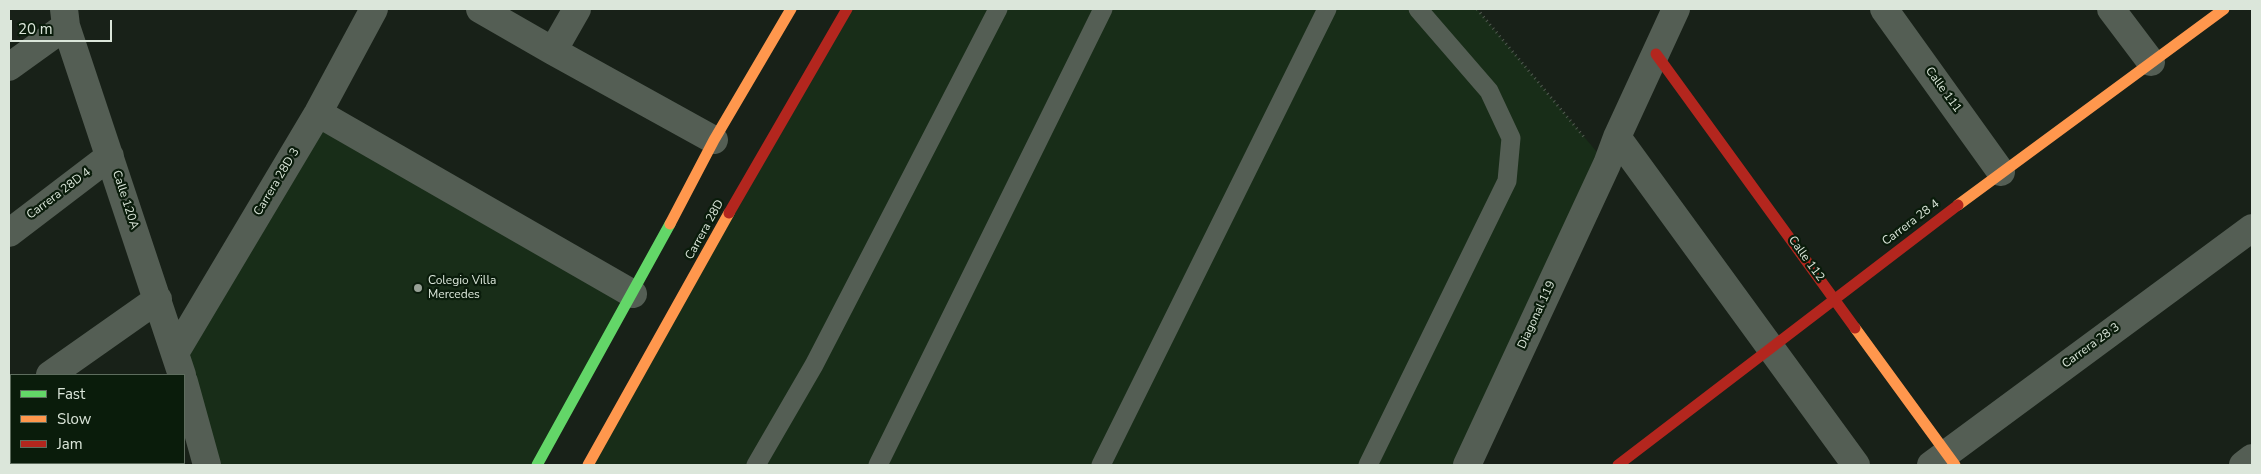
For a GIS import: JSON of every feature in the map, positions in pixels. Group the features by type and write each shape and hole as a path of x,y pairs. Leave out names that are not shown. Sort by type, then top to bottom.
{"street":[{"name":"Carrera 28D 3","path":"178,364 318,114 374,9"},
{"path":"480,9 552,52 714,140"},
{"path":"552,52 576,9"},
{"path":"537,465 633,294 714,140 791,9"},
{"name":"Carrera 28D","path":"588,465 847,9"},
{"name":"Diagonal 119","path":"1467,465 1607,164 1617,137 1676,9"},
{"name":"Calle 111","path":"1884,9 2001,172"},
{"path":"2111,9 2151,62"},
{"name":"Carrera 28 4","path":"1618,465 2001,172 2224,9"},
{"path":"9,67 65,17"},
{"name":"Calle 120A","path":"65,17 178,364"},
{"name":"Calle 112","path":"1656,54 1835,298 1944,461"},
{"path":"318,114 633,294"},
{"path":"1617,137 1856,465"},
{"name":"Carrera 28D 4","path":"9,233 110,156"},
{"name":"Carrera 28 3","path":"1944,461 2252,228"},
{"path":"51,374 158,299"},
{"path":"185,390 192,444 207,465"},
{"path":"2243,465 2252,458"}],"lane":[{"path":"756,465 814,365 998,9"},
{"path":"878,465 1103,9"},
{"path":"1101,465 1327,9"},
{"path":"1368,465 1507,182 1511,138 1489,91 1418,9"}],"path":[{"path":"1477,9 1607,164"}],"shaded area":[{"path":"847,9 1477,9 1607,164 1467,465 588,465"},
{"name":"Colegio Villa Mercedes","path":"318,113 633,294 537,465 207,465 185,388 185,374 181,374 175,353"}],"traffic: fast":[{"path":"537,465 670,224"}],"traffic: slow":[{"path":"670,224 714,140 791,9"},
{"path":"1958,205 2224,9"},
{"path":"588,465 729,213"},
{"path":"1855,328 1955,465"}],"traffic: jam":[{"path":"729,213 847,9"},
{"path":"1656,54 1855,328"},
{"path":"1618,465 1958,205"}],"place":[{"name":"Colegio Villa Mercedes","path":"418,288"}]}
